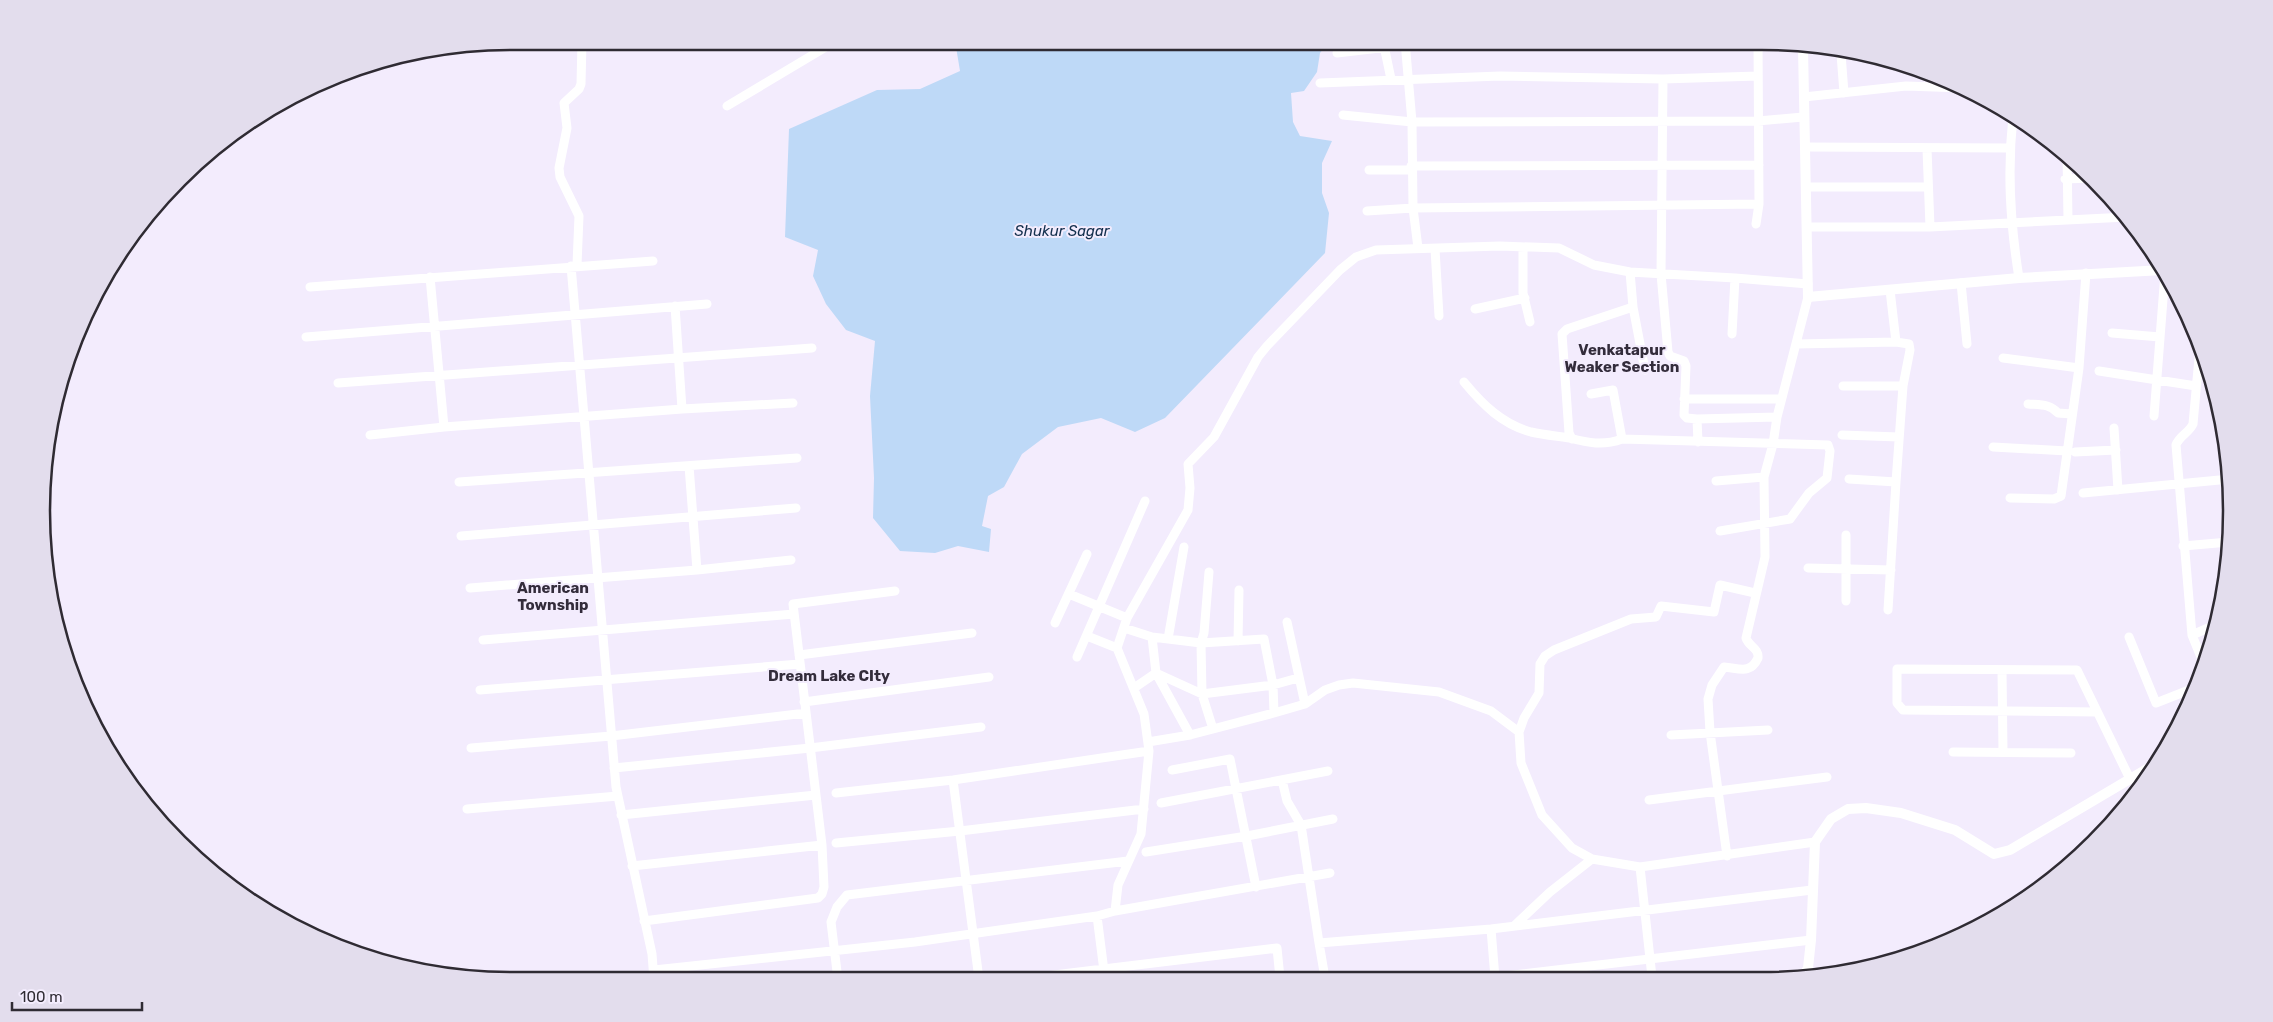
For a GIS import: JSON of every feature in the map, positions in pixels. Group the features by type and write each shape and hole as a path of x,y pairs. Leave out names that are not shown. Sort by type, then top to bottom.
{"street":[{"path":"582,50 581,84 579,89 564,103 567,128 559,168 562,183 579,216 574,265 575,314 614,768 621,815 654,970 915,942 1097,916 1115,911 1330,873"},
{"path":"726,106 821,50"},
{"path":"1337,53 1355,50"},
{"path":"1385,50 1391,79"},
{"path":"1406,50 1412,122 1411,168 1413,208 1418,248"},
{"path":"1756,224 1759,204 1758,50"},
{"path":"1727,856 1710,732 1708,699 1712,685 1721,669 1724,667 1747,670 1752,668 1758,658 1756,649 1746,638 1765,556 1764,477 1773,444 1776,417 1808,297 1803,52"},
{"path":"1841,57 1844,93"},
{"path":"1320,83 1500,76 1663,79 1758,76"},
{"path":"1663,79 1661,274 1668,352 1670,356 1684,361 1686,366 1684,417 1698,419 1776,417"},
{"path":"1804,97 1906,86 1943,87"},
{"path":"1343,115 1412,122 1758,121 1804,117"},
{"path":"2012,124 2010,148 2010,222 2019,278"},
{"path":"1805,147 2010,148"},
{"path":"1927,149 1930,227"},
{"path":"2066,164 2065,179 2068,220"},
{"path":"1369,170 1759,165"},
{"path":"2065,179 2081,178"},
{"path":"1806,187 1928,188"},
{"path":"1367,211 1413,208 1759,204"},
{"path":"1807,227 1930,227 2118,217"},
{"path":"1115,911 1118,885 1141,834 1149,746 1144,714 1117,648 1127,618 1188,510 1190,488 1188,464 1214,436 1258,357 1340,270 1356,256 1376,250 1523,247 1566,250 1594,265 1630,272 1808,284"},
{"path":"1523,247 1524,298 1530,322"},
{"path":"1435,249 1439,316"},
{"path":"310,287 574,265 652,261"},
{"path":"1630,272 1633,307 1645,370"},
{"path":"1808,297 2086,273 2156,272"},
{"path":"2010,498 2054,499 2061,496 2071,452 2072,414 2079,368 2086,273"},
{"path":"430,277 444,427"},
{"path":"1732,334 1735,278"},
{"path":"1961,283 1966,344"},
{"path":"2154,416 2163,285"},
{"path":"1890,290 1896,342"},
{"path":"1475,310 1524,298"},
{"path":"306,336 707,304"},
{"path":"675,306 682,409"},
{"path":"1572,439 1569,433 1562,334 1567,328 1633,307"},
{"path":"2112,333 2160,337"},
{"path":"1796,344 1896,342 1909,344 1903,386 1888,610"},
{"path":"338,383 812,348"},
{"path":"2003,358 2079,368"},
{"path":"2198,362 2192,424 2188,433 2179,439 2176,445 2192,635 2200,656"},
{"path":"2099,371 2196,386"},
{"path":"1464,382 1484,406 1508,423 1530,432 1600,444 1622,439 1828,445 1830,451 1828,475 1825,482 1809,493 1790,519 1720,531"},
{"path":"1843,386 1903,386"},
{"path":"1591,394 1614,390 1622,439"},
{"path":"1684,399 1781,399"},
{"path":"370,435 444,427 584,418 682,409 793,403"},
{"path":"2028,404 2047,405 2054,407 2058,413 2072,414"},
{"path":"1698,419 1698,442"},
{"path":"2114,428 2118,490"},
{"path":"1842,435 1899,437"},
{"path":"1993,447 2071,452 2116,450"},
{"path":"459,482 797,458"},
{"path":"688,466 697,570"},
{"path":"1716,481 1764,477"},
{"path":"1849,479 1896,482"},
{"path":"2083,493 2222,479"},
{"path":"1077,657 1145,501"},
{"path":"461,536 796,508"},
{"path":"1846,535 1846,601"},
{"path":"2183,546 2222,543"},
{"path":"1168,639 1184,546"},
{"path":"1055,623 1087,554"},
{"path":"470,588 697,570 791,560"},
{"path":"1808,568 1890,570"},
{"path":"1209,572 1204,633 1201,643 1202,694 1213,729"},
{"path":"1756,593 1720,585 1714,612 1661,606 1656,618 1630,619 1554,650 1545,656 1540,664 1539,693 1524,718 1520,732 1521,763 1542,815 1572,848 1592,859 1640,867 1815,842"},
{"path":"1238,641 1240,590"},
{"path":"644,921 818,898 822,894 824,887 822,846 793,604 895,591"},
{"path":"1069,594 1127,618"},
{"path":"483,640 794,614"},
{"path":"1287,622 1305,704"},
{"path":"1124,628 1152,637 1201,643 1264,639 1273,685 1274,713"},
{"path":"2192,635 2207,629"},
{"path":"480,690 606,681 799,659 972,632"},
{"path":"1087,636 1117,648"},
{"path":"1152,637 1156,673 1190,735"},
{"path":"2129,637 2156,703 2186,691"},
{"path":"2097,712 1903,710 1897,703 1897,669 2077,670 2130,779"},
{"path":"2002,670 2003,752"},
{"path":"1156,673 1202,694 1273,685 1298,678"},
{"path":"1134,688 1156,673"},
{"path":"804,702 989,677"},
{"path":"836,793 953,780 1149,746 1305,704 1325,690 1339,684 1353,683 1439,692 1466,700 1491,711 1520,732"},
{"path":"471,748 611,736 806,713"},
{"path":"614,768 981,728"},
{"path":"1671,735 1768,730"},
{"path":"1953,752 2071,753"},
{"path":"1172,770 1230,759 1238,788 1256,887"},
{"path":"1161,803 1328,771"},
{"path":"1807,969 1811,940 1815,842 1831,819 1848,809 1866,808 1901,813 1955,830 1994,854 2010,850 2141,772"},
{"path":"1648,800 1827,777"},
{"path":"953,780 978,972"},
{"path":"1282,780 1287,801 1301,826 1324,972"},
{"path":"621,815 816,795"},
{"path":"467,809 618,796"},
{"path":"836,843 960,831 1144,809"},
{"path":"1146,852 1247,836 1333,819"},
{"path":"632,866 822,846"},
{"path":"1514,926 1592,859"},
{"path":"837,972 831,922 837,907 847,896 1128,861"},
{"path":"1640,867 1652,972"},
{"path":"1319,943 1491,929 1812,890"},
{"path":"1097,916 1104,972"},
{"path":"1491,929 1492,972"},
{"path":"1545,972 1811,940"},
{"path":"1117,972 1278,948 1280,972"}],"water":[{"name":"Shukur Sagar","path":"956,50 1322,50 1317,72 1304,91 1291,93 1293,122 1300,136 1332,141 1322,163 1322,193 1329,213 1325,253 1165,418 1135,432 1101,418 1058,427 1022,454 1004,487 988,496 982,526 991,529 989,552 958,546 935,553 900,551 873,518 874,478 870,396 875,341 846,330 826,304 813,276 818,250 785,237 789,129 877,90 920,89 960,71"}],"district":[{"name":"Venkatapur Weaker Section","path":"1622,358"},
{"name":"American Township","path":"553,596"},
{"name":"Dream Lake CIty","path":"829,676"}]}
